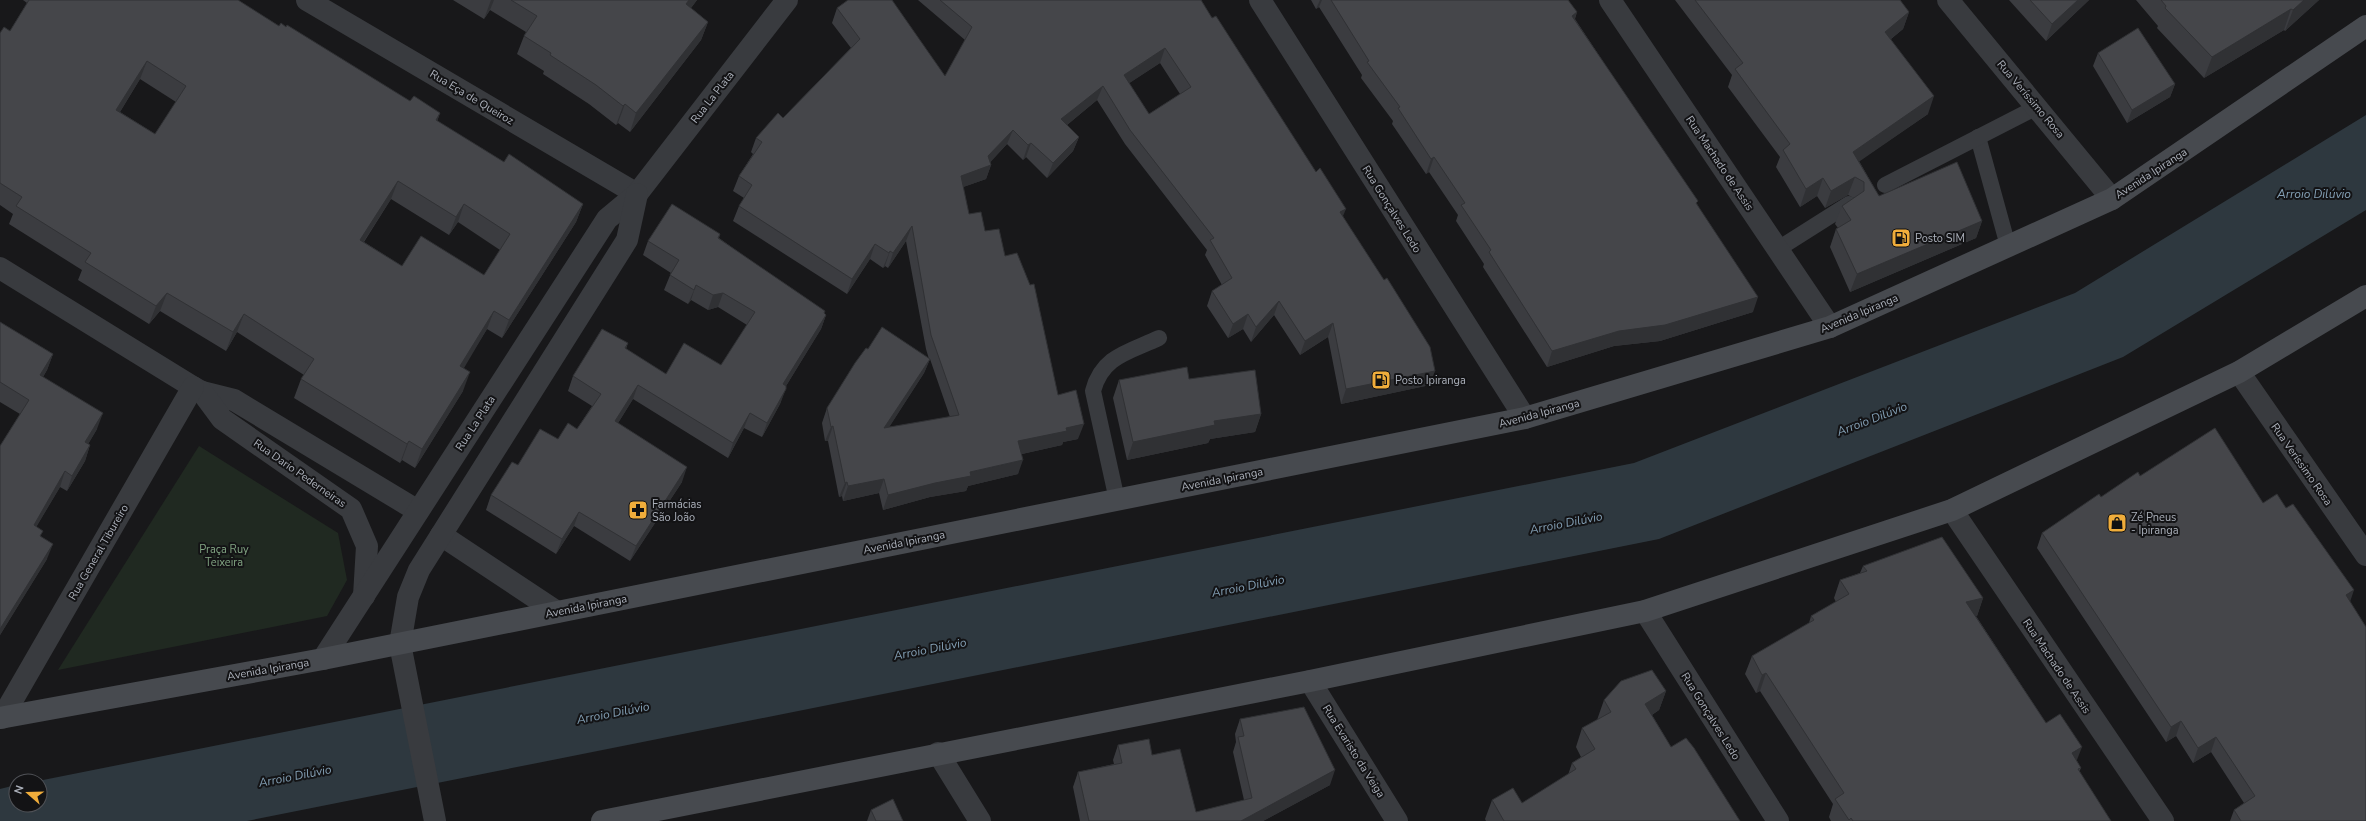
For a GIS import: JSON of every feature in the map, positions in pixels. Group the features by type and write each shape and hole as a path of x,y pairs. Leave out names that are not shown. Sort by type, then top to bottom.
{"main road":[{"name":"Avenida Ipiranga","path":"1,718 323,660 1525,418 1830,327 2112,199 2366,26"},
{"path":"602,821 938,753 1310,681 1645,610 1952,510 2239,372 2366,296"}],"street":[{"name":"Rua La Plata","path":"323,660 607,219 637,194 787,0"},
{"name":"Rua Gonçalves Ledo","path":"1260,0 1525,418"},
{"name":"Rua Machado de Assis","path":"1610,0 1830,327"},
{"name":"Rua Veríssimo Rosa","path":"1948,0 2112,199"},
{"name":"Rua Eça de Queiroz","path":"320,3 637,194"},
{"name":"Rua La Plata","path":"400,644 408,597 419,570 627,240 637,194"},
{"name":"Rua Dario Pederneiras","path":"0,268 198,389 234,400 418,511"},
{"name":"Rua Veríssimo Rosa","path":"2239,372 2366,555"},
{"name":"Rua Dario Pederneiras","path":"198,389 222,418 351,509 367,546 364,596"},
{"name":"Rua General Tibureiro","path":"1,718 198,389"},
{"name":"Rua Machado de Assis","path":"1952,510 2163,821"},
{"path":"441,535 557,612"},
{"name":"Rua Gonçalves Ledo","path":"1645,610 1778,821"},
{"path":"400,644 433,811"},
{"name":"Rua Evaristo da Veiga","path":"1310,681 1397,821"},
{"path":"938,753 980,821"}],"lane":[{"path":"1886,185 2037,107"},
{"path":"1978,137 2008,246"},
{"path":"1778,249 1849,204"},
{"path":"1117,500 1093,391 1097,376 1111,360 1159,338"}],"green space":[{"name":"Praça Ruy Teixeira","path":"199,446 338,533 347,580 327,616 58,670"}],"water":[{"name":"Arroio Dilúvio","path":"2366,115 2366,210 2123,357 1659,539 247,821 0,821 0,789 8,787 8,813 48,813 48,779 1634,463 2075,293"}],"building":[{"path":"29,0 238,0 279,26 281,23 286,27 287,25 410,101 414,96 440,113 436,120 504,162 509,154 583,204 509,320 494,311 460,366 470,372 422,449 409,441 407,444 301,379 314,359 244,314 233,332 167,293 156,306 85,262 91,253 16,206 22,197 0,183 0,33 4,27 10,31","holes":["147,61 186,86 155,134 116,110","398,181 456,217 464,204 510,234 484,275 421,236 402,266 360,240"]},
{"path":"511,0 689,0 686,4 708,22 636,113 625,104 623,106 596,85 550,55 551,53 524,36 537,16"},
{"path":"848,0 892,0 945,76 972,27 940,0 1201,0 1212,18 1216,16 1316,172 1320,168 1346,209 1340,212 1384,280 1387,278 1430,347 1435,371 1346,389 1333,323 1305,341 1279,301 1256,327 1248,314 1233,324 1212,291 1232,278 1210,240 1214,238 1130,130 1103,86 1061,119 1079,137 1053,163 1031,143 1028,145 1013,130 988,156 991,165 961,176 969,214 981,212 985,231 999,229 1005,256 1017,253 1030,285 1034,284 1058,395 1076,390 1084,424 1066,428 1067,431 1018,441 1023,460 970,472 971,476 935,483 888,495 884,479 848,486 847,482 845,483 833,426 831,427 827,408 855,363 866,348 868,349 882,327 930,359 884,428 959,415 931,335 912,226 893,253 890,251 889,253 875,244 852,279 739,206 752,185 739,176 762,142 756,138 778,113 783,118 860,39 837,8","holes":["1165,48 1191,87 1149,114 1124,75"]},
{"path":"1331,0 1568,0 1577,12 1572,16 1698,201 1696,203 1758,297 1665,325 1619,331 1552,351 1489,252 1491,250 1461,205 1465,203 1434,157 1431,159 1398,108 1400,107 1367,62 1369,61"},
{"path":"1695,0 1900,0 1909,12 1885,32 1934,96 1853,152 1879,196 1957,162 1982,221 1857,274 1836,229 1851,220 1842,206 1864,191 1864,182 1855,177 1831,191 1823,178 1806,189 1783,150 1790,144 1735,69 1743,63"},
{"path":"2030,0 2078,0 2052,24"},
{"path":"2161,0 2304,0 2293,10 2291,9 2212,57 2165,8 2166,6"},
{"path":"2138,28 2175,84 2132,110 2098,53"},
{"path":"672,204 720,234 718,238 825,311 824,313 826,315 783,384 786,386 786,389 767,423 750,413 733,443 638,385 615,421 687,467 636,546 579,512 562,539 491,495 512,462 518,465 540,429 558,439 568,423 577,429 601,394 573,376 602,329 628,343 625,348 666,374 684,343 721,365 755,312 723,293 713,295 696,285 694,290 670,275 679,260 648,241"},
{"path":"0,322 53,354 40,375 103,413 85,442 90,445 72,476 65,471 34,525 43,531 40,536 53,544 0,629 0,446 29,400 0,382"},
{"path":"1187,367 1189,379 1255,370 1261,414 1214,421 1215,425 1133,442 1119,380"},
{"path":"2215,428 2263,503 2277,494 2286,508 2293,504 2354,590 2346,595 2366,627 2366,821 2241,821 2234,810 2255,796 2216,737 2198,748 2181,721 2171,727 2042,533 2099,494 2101,497 2138,472 2140,476"},
{"path":"1942,537 1983,598 1966,602 2046,723 2060,714 2082,747 2072,753 2081,768 2078,769 2111,821 1853,821 1851,818 1849,820 1835,799 1844,793 1766,673 1762,675 1752,656 1814,620 1811,616 1849,594 1840,580 1867,571 1863,566"},
{"path":"1652,670 1666,691 1645,704 1671,747 1686,738 1694,748 1740,821 1504,821 1492,800 1513,788 1522,803 1576,769 1572,763 1595,749 1582,728 1611,712 1604,700 1621,681"},
{"path":"1304,707 1335,770 1241,821 1089,821 1078,772 1122,763 1118,745 1149,739 1152,755 1180,749 1196,812 1252,798 1238,737 1244,736 1240,719"},
{"path":"893,799 903,821 876,821 871,810"}],"place":[{"name":"Posto SIM","path":"1901,238"},
{"name":"Posto Ipiranga","path":"1381,380"},
{"name":"Farmácias São João","path":"638,510"},
{"name":"Zé Pneus - Ipiranga","path":"2117,523"}]}
